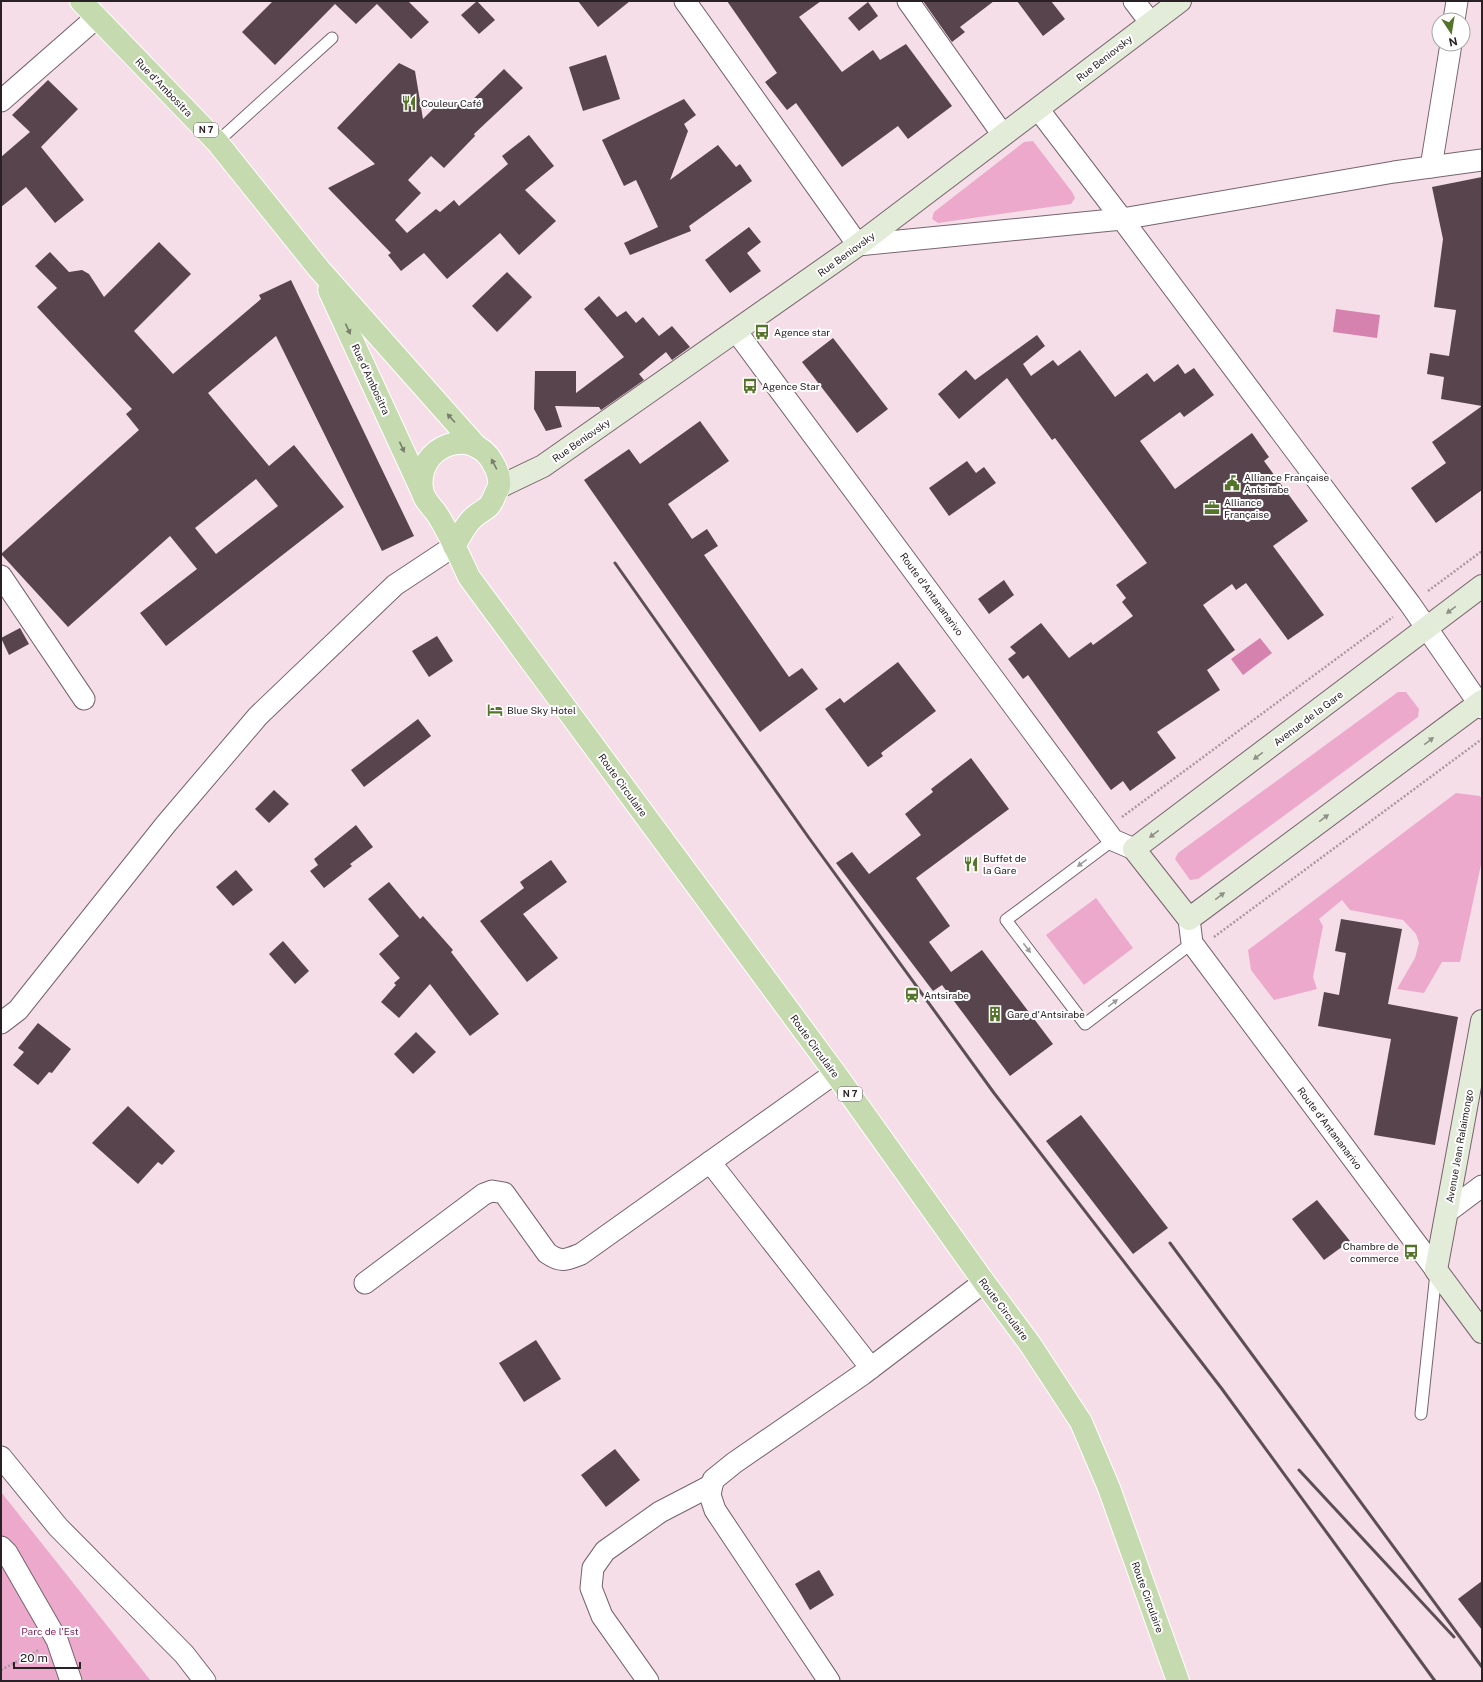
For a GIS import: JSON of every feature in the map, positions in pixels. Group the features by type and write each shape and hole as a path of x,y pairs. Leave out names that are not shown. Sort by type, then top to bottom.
{"main road":[{"name":"Rue d'Ambositra","path":"81,1 217,142 320,269 477,447"},
{"name":"Rue d'Ambositra","path":"320,269 422,490"},
{"path":"422,490 422,472 429,457 443,446 460,442 477,447"},
{"name":"N 7","path":"477,447 490,456 498,471 499,486"},
{"path":"454,546 472,518 490,506 499,486"},
{"name":"N 7","path":"422,490 427,503 436,513 454,546"},
{"path":"436,513 454,520 472,518"},
{"name":"Route Circulaire","path":"454,546 469,577 835,1073 1030,1344 1081,1422 1109,1488 1178,1681"}],"street":[{"path":"685,1 858,245 1122,219 1431,167 1482,160"},
{"path":"908,1 1003,135"},
{"path":"1134,1 1150,22"},
{"name":"Rue Beniovsky","path":"499,486 543,466 858,245 1038,110 1150,22 1180,1"},
{"path":"1456,12 1458,1"},
{"path":"1,101 97,17"},
{"path":"1431,167 1450,52"},
{"path":"1038,110 1122,219 1410,604 1481,704 1189,919 1134,849 1109,834"},
{"name":"Route d'Antananarivo","path":"736,331 1109,834"},
{"path":"1,1023 18,1010 166,824 258,716 395,585 454,546"},
{"path":"1,576 84,699"},
{"name":"Avenue de la Gare","path":"1134,849 1482,586"},
{"name":"Route d'Antananarivo","path":"1189,919 1195,946 1482,1332"},
{"name":"Avenue Jean Ralaimongo","path":"1436,1270 1482,1021"},
{"path":"365,1283 484,1194 492,1191 504,1193 546,1253 556,1260 567,1259 581,1254 835,1073"},
{"path":"710,1162 872,1368"},
{"path":"1447,1212 1482,1186"},
{"path":"830,1681 715,1510 710,1495 713,1480 872,1368 984,1282"},
{"path":"1,1457 58,1527 184,1654 205,1681"},
{"path":"648,1681 602,1616 591,1588 593,1568 605,1551 660,1512 712,1485"},
{"path":"1,1547 7,1553 57,1640 71,1681"}],"lane":[{"path":"217,142 332,38"},
{"path":"1109,834 1006,920 1085,1024 1195,946"},
{"path":"1421,1414 1436,1270"}],"path":[{"path":"1109,834 1410,604 1482,551"},
{"path":"1195,946 1482,739"},
{"path":"1,1670 57,1640"}],"green space":[{"path":"1033,141 1072,192 1075,198 1071,204 938,223 932,219 934,212 1024,142"},
{"path":"1398,692 1406,692 1419,709 1418,717 1198,879 1190,880 1175,859 1178,853"},
{"path":"1456,793 1480,796 1482,800 1482,860 1460,962 1442,962 1424,993 1397,989 1415,958 1419,943 1416,934 1403,920 1350,910 1342,900 1319,919 1323,926 1313,977 1317,989 1274,1000 1251,970 1248,950"},
{"path":"1096,898 1133,948 1084,985 1046,935"},
{"name":"Parc de l'Est","path":"1,1492 151,1681 1,1681"}],"shaded area":[{"path":"1336,309 1380,315 1377,338 1333,332"},
{"path":"1260,638 1272,653 1243,675 1231,659"}],"building":[{"path":"273,1 408,1 429,22 411,39 377,4 356,24 335,4 275,65 242,32"},
{"path":"477,1 495,20 479,34 461,15"},
{"path":"578,1 630,1 598,27"},
{"path":"727,1 821,1 799,17 842,72 873,50 880,60 906,44 952,106 908,139 898,126 842,167 796,103 787,110 765,82 777,73"},
{"path":"923,1 994,1 960,27 965,32 952,42"},
{"path":"1017,1 1051,1 1065,19 1043,36"},
{"path":"868,2 878,16 859,31 848,18"},
{"path":"606,55 620,99 583,111 569,67"},
{"path":"399,63 415,71 423,119 442,100 451,108 459,101 465,107 504,69 523,88 474,134 475,136 444,168 431,156 408,180 421,193 395,220 407,233 436,209 440,212 454,200 459,206 508,164 502,156 529,135 554,166 525,190 556,221 519,255 500,233 447,279 424,253 401,271 388,255 391,253 328,188 375,164 337,128"},
{"path":"48,80 78,109 41,147 84,200 55,223 26,187 1,207 1,157 30,132 12,115"},
{"path":"684,99 696,115 684,124 688,131 670,180 718,145 736,167 740,164 752,181 689,226 691,231 630,255 624,243 658,227 636,180 624,186 602,140"},
{"path":"1482,177 1482,406 1441,399 1444,377 1427,374 1430,353 1449,356 1456,310 1434,307 1443,239 1432,187"},
{"path":"749,227 761,242 747,253 761,271 730,293 705,260"},
{"path":"159,242 191,274 134,331 173,374 261,299 259,295 291,280 414,536 382,551 276,336 208,393 269,466 294,445 344,507 166,646 140,613 197,569 170,536 68,627 1,554 139,430 126,414 132,409 37,307 57,288 35,266 50,252 69,272 82,270 89,274 104,297","holes":["256,479 278,506 216,554 195,528"]},
{"path":"507,272 532,297 497,332 472,306"},
{"path":"599,296 617,317 626,311 636,323 643,317 659,336 672,326 690,347 672,360 666,352 639,374 644,380 601,410 599,407 555,406 562,427 546,431 534,409 535,371 576,371 576,393 624,357 584,309"},
{"path":"1037,335 1045,346 1023,364 1031,376 1053,360 1058,366 1080,350 1115,397 1147,373 1154,382 1178,364 1185,374 1194,368 1214,395 1184,417 1180,412 1140,441 1175,489 1252,433 1269,457 1264,461 1308,521 1273,546 1324,615 1288,640 1246,583 1236,590 1232,584 1203,605 1235,650 1207,670 1220,690 1157,732 1176,758 1130,791 1123,781 1111,790 1028,675 1023,679 1008,659 1016,653 1010,647 1041,623 1069,658 1091,642 1093,645 1133,616 1122,602 1126,598 1116,585 1147,563 1055,438 1052,440 1007,378 959,419 938,394 966,370 975,380"},
{"path":"833,338 888,409 857,433 802,362"},
{"path":"1482,406 1482,490 1436,523 1411,488 1446,463 1432,442"},
{"path":"700,421 729,461 668,504 692,539 707,529 718,546 704,555 789,677 802,668 818,689 760,732 584,480 629,449 640,464"},
{"path":"967,461 976,473 984,467 996,483 949,516 929,488"},
{"path":"1004,580 1014,595 989,614 978,599"},
{"path":"20,628 29,644 9,655 1,638"},
{"path":"437,636 453,661 429,677 412,651"},
{"path":"898,662 936,711 881,753 883,756 868,767 825,709 840,698 844,703"},
{"path":"418,719 431,736 364,787 351,770"},
{"path":"971,758 1009,809 916,878 950,926 929,942 951,972 982,950 1053,1044 1010,1076 942,985 933,991 836,863 852,852 869,874 921,835 905,814 933,792 931,789"},
{"path":"274,790 289,804 269,823 255,809"},
{"path":"356,825 373,847 350,864 352,866 324,888 310,871 318,865 314,859"},
{"path":"551,860 567,882 523,914 558,958 527,982 480,921 524,888 520,882"},
{"path":"236,870 253,890 233,906 216,887"},
{"path":"389,882 420,919 423,916 453,950 451,952 499,1014 470,1036 430,984 399,1018 381,1002 396,985 394,983 400,978 379,954 399,936 368,899"},
{"path":"1341,919 1402,929 1388,1004 1458,1017 1435,1145 1374,1135 1391,1039 1318,1026 1324,992 1339,995 1346,953 1335,951"},
{"path":"283,941 309,971 295,984 269,954"},
{"path":"38,1023 71,1049 52,1073 49,1072 38,1085 13,1065 24,1052 18,1048"},
{"path":"416,1032 436,1052 413,1074 394,1054"},
{"path":"128,1106 175,1151 162,1165 158,1162 138,1184 92,1143"},
{"path":"1081,1115 1168,1228 1133,1254 1046,1141"},
{"path":"1317,1200 1350,1241 1324,1260 1292,1219"},
{"path":"536,1340 561,1379 524,1402 499,1363"},
{"path":"615,1449 640,1480 606,1507 581,1475"},
{"path":"819,1570 834,1595 810,1610 795,1584"},
{"path":"1482,1581 1482,1630 1458,1599"}],"railway":[{"path":"615,563 809,838 994,1093 1222,1389 1435,1681"},
{"path":"1170,1243 1482,1667"},
{"path":"1299,1470 1454,1637"}],"place":[{"name":"Couleur Café","path":"409,103"},
{"name":"Agence star","path":"762,332"},
{"name":"Agence Star","path":"750,386"},
{"name":"Alliance Française Antsirabe","path":"1232,483"},
{"name":"Alliance Française","path":"1212,508"},
{"name":"Blue Sky Hotel","path":"495,710"},
{"name":"Buffet de la Gare","path":"971,864"},
{"name":"Antsirabe","path":"912,995"},
{"name":"Gare d'Antsirabe","path":"995,1014"},
{"name":"Chambre de commerce","path":"1411,1252"}]}
